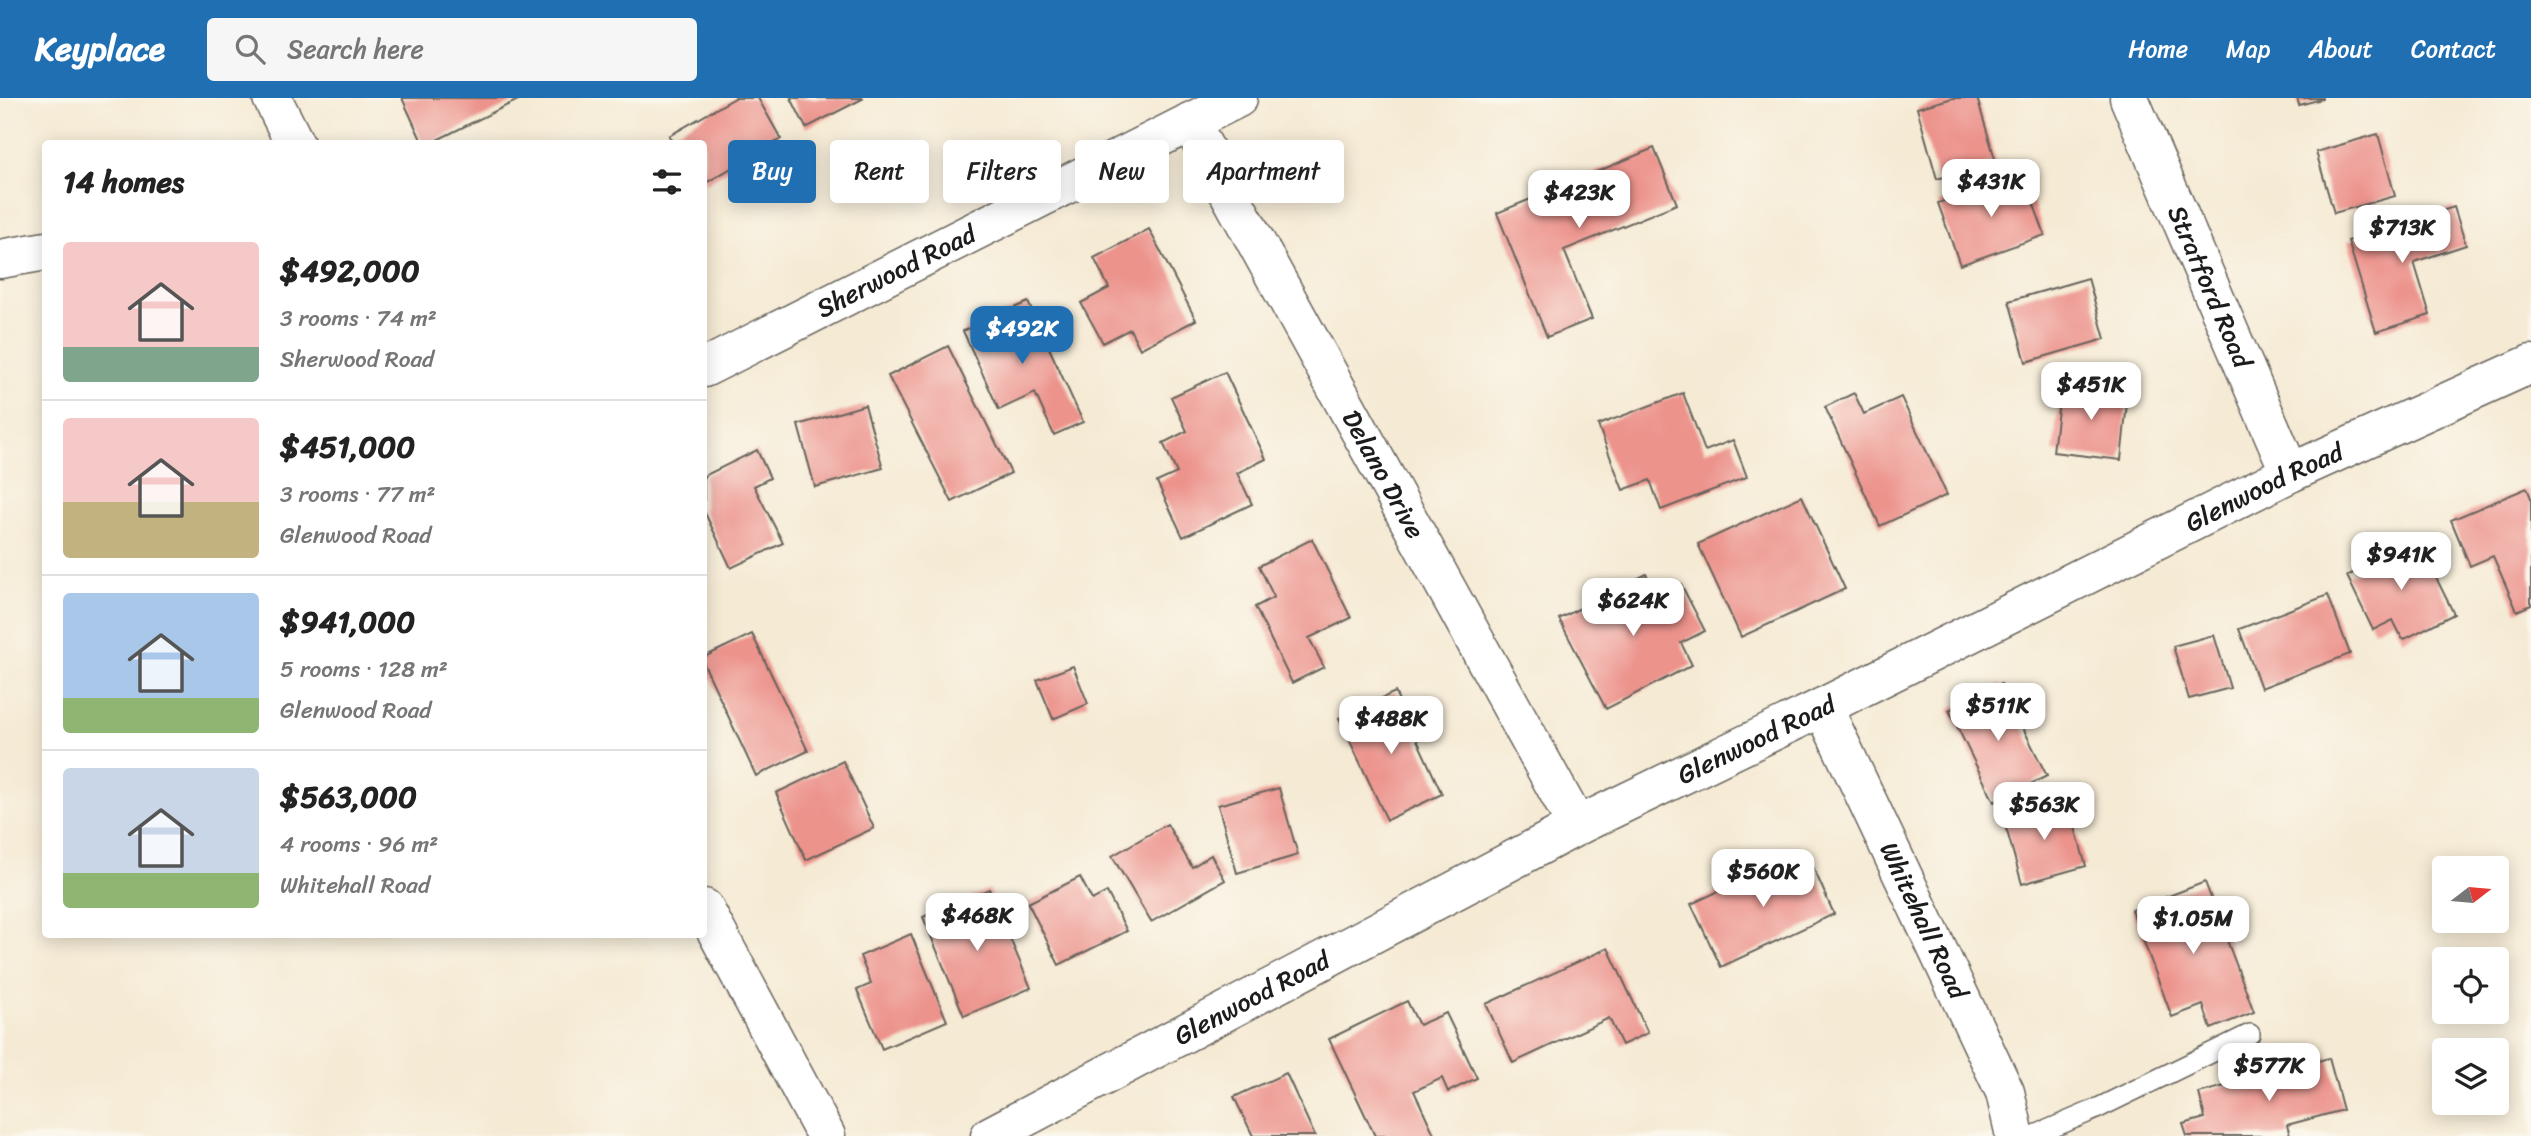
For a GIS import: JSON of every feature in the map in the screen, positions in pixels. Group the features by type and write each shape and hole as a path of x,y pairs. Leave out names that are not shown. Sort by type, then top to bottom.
{"street":[{"path":"272,98 293,140"},
{"name":"Sherwood Road","path":"707,367 1238,98"},
{"name":"Stratford Road","path":"2129,98 2290,473"},
{"name":"Delano Drive","path":"1190,122 1577,827"},
{"path":"0,259 42,252"},
{"name":"Glenwood Road","path":"990,1136 1577,827 2290,473 2531,364"},
{"name":"Whitehall Road","path":"1823,707 2005,1092 2015,1136"},
{"path":"707,914 826,1136"}],"lane":[{"path":"2033,1136 2094,1110 2250,1034"}],"building":[{"path":"402,98 522,98 437,140 421,140"},
{"path":"735,98 758,98 781,139 728,140 728,170 707,182 707,140 671,140 669,136"},
{"path":"791,98 864,98 806,128"},
{"path":"1953,98 1977,98 1996,162 1937,179 1917,108"},
{"path":"2297,98 2322,98 2322,99 2299,105"},
{"path":"2378,134 2395,196 2334,213 2316,152"},
{"path":"1654,148 1677,204 1564,250 1592,319 1547,337 1497,213"},
{"path":"2022,172 2045,235 1960,265 1938,203"},
{"path":"2454,207 2466,245 2414,262 2430,315 2376,332 2348,241"},
{"path":"1149,229 1196,320 1140,349 1130,329 1103,343 1081,303 1109,288 1094,258"},
{"path":"2088,278 2105,339 2026,362 2009,301"},
{"path":"1028,302 1083,422 1054,435 1035,393 999,410 963,331"},
{"path":"948,346 1011,473 952,502 888,376"},
{"path":"1225,372 1266,459 1237,473 1252,504 1183,537 1157,482 1177,473 1163,443 1187,431 1171,397"},
{"path":"2061,384 2128,393 2121,460 2053,452"},
{"path":"1683,393 1705,451 1733,440 1747,477 1661,510 1650,480 1623,490 1598,425"},
{"path":"1854,393 1864,414 1901,397 1947,495 1880,526 1825,407"},
{"path":"865,405 883,468 815,487 798,425"},
{"path":"757,450 770,478 754,486 783,543 731,568 707,517 707,475"},
{"path":"2527,488 2531,498 2531,605 2517,611 2493,556 2470,566 2451,520"},
{"path":"1802,496 1845,589 1741,637 1698,544"},
{"path":"1312,539 1351,618 1309,638 1324,667 1292,683 1255,607 1274,597 1259,566"},
{"path":"2418,541 2454,614 2403,640 2393,620 2373,630 2347,576"},
{"path":"1646,574 1657,596 1681,584 1705,631 1681,643 1692,665 1606,709 1559,619"},
{"path":"2328,595 2350,654 2261,688 2239,629"},
{"path":"752,634 808,751 756,776 707,670 707,656"},
{"path":"2214,635 2230,688 2189,699 2173,646"},
{"path":"1073,666 1088,704 1053,719 1037,680"},
{"path":"2001,684 2047,776 1994,802 1949,710"},
{"path":"1395,692 1442,794 1387,820 1339,718"},
{"path":"843,761 874,828 806,860 776,793"},
{"path":"1279,788 1298,855 1237,873 1218,805"},
{"path":"2067,799 2086,866 2022,884 2003,817"},
{"path":"1167,824 1192,867 1211,855 1225,880 1151,922 1112,856"},
{"path":"1806,851 1834,914 1721,967 1691,904"},
{"path":"1080,877 1092,900 1107,892 1127,931 1059,965 1028,903"},
{"path":"2205,882 2254,1012 2211,1029 2203,1005 2172,1017 2132,910"},
{"path":"989,889 1031,988 964,1016 923,917"},
{"path":"911,934 947,1021 882,1049 857,990 871,984 860,956"},
{"path":"1608,948 1648,1033 1622,1045 1609,1018 1513,1063 1486,1004"},
{"path":"1407,1001 1419,1025 1446,1013 1477,1078 1448,1092 1442,1078 1414,1091 1435,1136 1375,1136 1329,1039"},
{"path":"2329,1058 2343,1110 2287,1125 2290,1136 2187,1136 2183,1124 2205,1118 2199,1093"},
{"path":"1286,1073 1315,1136 1253,1136 1234,1097"}]}
